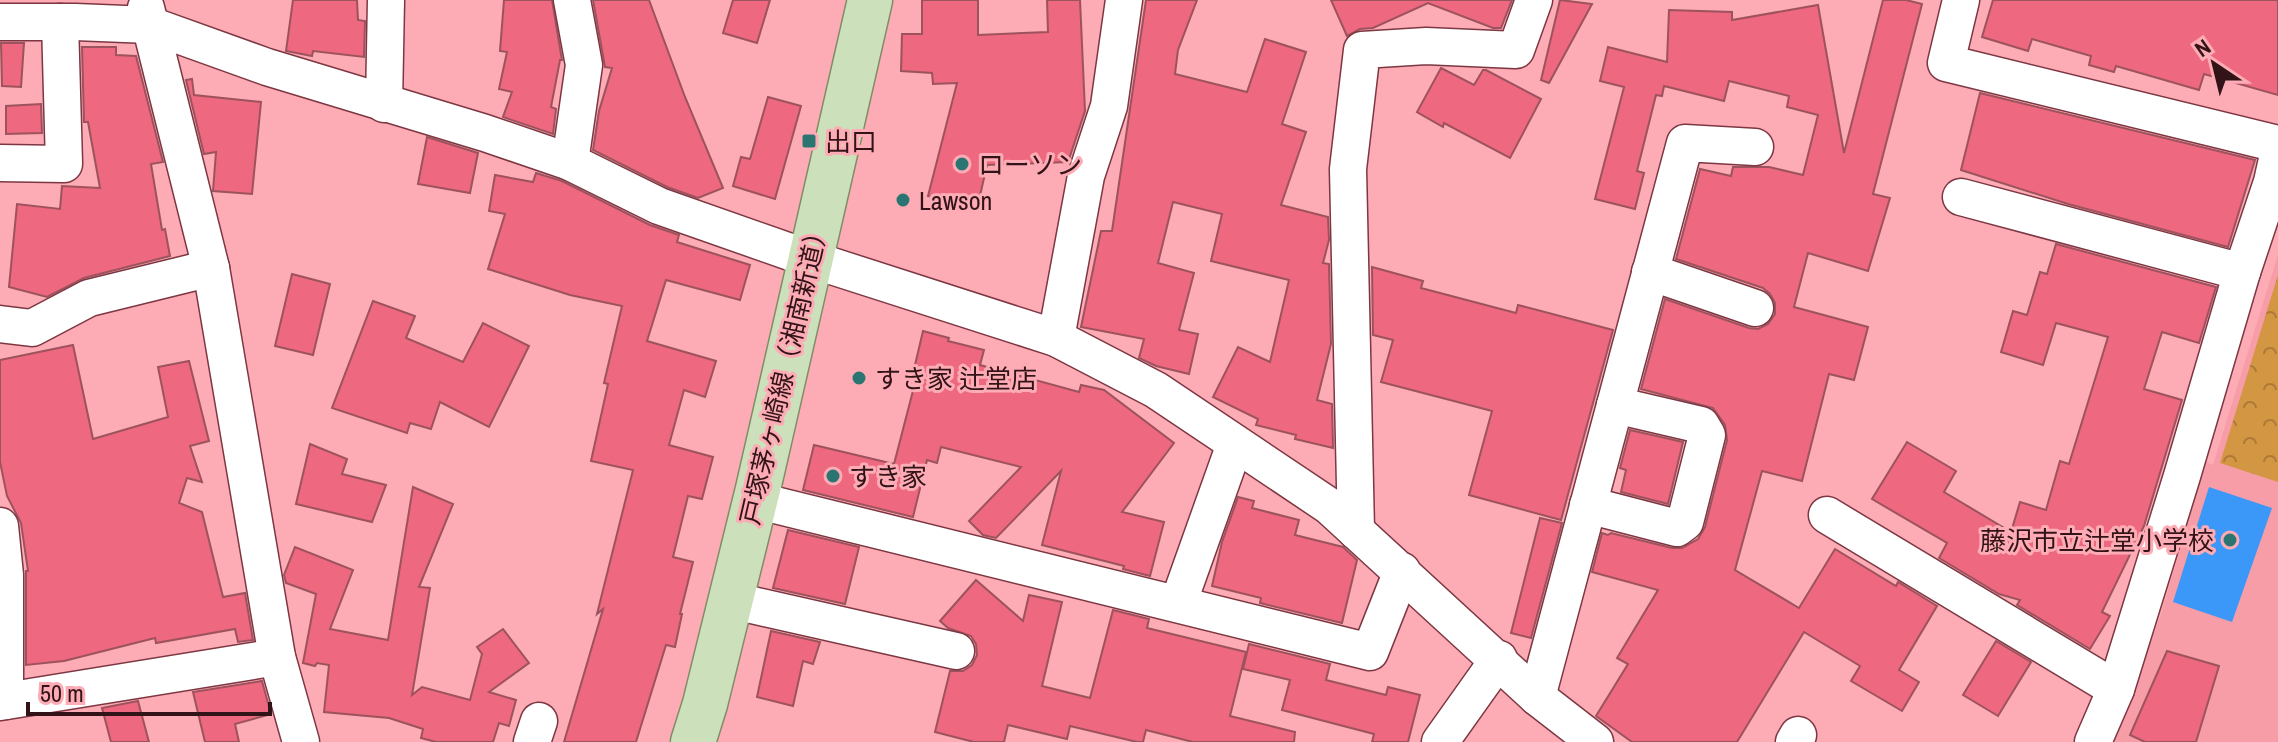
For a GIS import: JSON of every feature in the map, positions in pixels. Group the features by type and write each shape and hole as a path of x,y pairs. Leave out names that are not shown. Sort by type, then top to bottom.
{"main road":[{"name":"戸塚茅ヶ崎線（湘南新道）","path":"693,742 755,500 870,0"}],"street":[{"path":"384,104 386,0"},
{"path":"570,162 584,65 572,0"},
{"path":"1056,338 1086,176 1109,106 1124,0"},
{"path":"1356,531 1348,169 1362,50 1426,46 1516,50 1534,0"},
{"path":"1961,0 1946,63 2278,144"},
{"path":"147,12 211,268 277,657 301,742"},
{"path":"0,22 60,22 147,12 267,67 570,162 659,206 810,259 1056,338 1156,390 1329,506 1537,697 1595,742"},
{"path":"0,163 64,164 60,22"},
{"path":"1537,697 1685,143 1755,147"},
{"path":"2093,742 2116,689 2242,272 2276,174"},
{"path":"1961,197 2242,272"},
{"path":"0,324 32,328 89,298 211,268"},
{"path":"1650,272 1755,308"},
{"path":"1588,505 1677,528 1685,522 1707,435 1701,425 1615,405"},
{"path":"1178,604 1235,444"},
{"path":"755,500 1370,652 1402,571"},
{"path":"1827,515 2116,689"},
{"path":"0,526 2,701 277,657"},
{"path":"730,600 956,651"},
{"path":"1440,742 1499,659"}],"shaded area":[{"name":"藤沢市立辻堂小学校","path":"2278,255 2278,742 2114,742 2161,614 2206,462 2213,465"}],"green space":[{"path":"2278,275 2278,482 2220,463"}],"water":[{"path":"2209,487 2272,508 2232,622 2173,602"}],"building":[{"path":"293,0 357,0 358,20 365,21 364,57 313,51 312,56 286,51"},
{"path":"504,0 552,0 562,60 551,107 556,109 553,134 503,117 512,92 499,89 507,52 500,51"},
{"path":"593,0 649,0 723,188 698,198 667,187 593,150 599,111 612,68 605,67"},
{"path":"733,0 770,0 757,43 723,33"},
{"path":"922,0 978,0 978,35 1048,32 1047,0 1080,0 1085,111 1068,162 987,165 977,209 928,196 957,83 933,84 932,73 901,71 902,34 922,34"},
{"path":"1146,0 1197,0 1178,50 1175,74 1247,92 1265,39 1306,52 1282,124 1306,132 1281,205 1328,217 1329,240 1323,263 1329,264 1331,344 1317,400 1332,404 1333,448 1256,425 1258,419 1213,397 1238,347 1270,362 1289,280 1211,261 1222,214 1173,202 1158,263 1194,273 1179,330 1198,334 1189,374 1156,366 1139,358 1144,339 1081,327 1101,231 1112,231"},
{"path":"1331,0 1512,0 1501,28 1493,28 1428,3 1373,28 1360,29 1347,36"},
{"path":"1560,0 1592,4 1549,83 1541,80"},
{"path":"1883,0 1922,4 1873,194 1890,198 1868,271 1808,253 1794,307 1868,327 1854,380 1829,374 1802,481 1762,471 1735,570 1799,608 1835,549 1896,586 1898,582 1937,606 1899,670 1919,682 1902,711 1851,681 1860,666 1804,632 1737,742 1632,742 1596,716 1628,664 1617,658 1658,590 1592,572 1602,533 1672,548 1682,548 1698,539 1705,527 1727,440 1725,425 1713,408 1641,389 1665,299 1749,328 1758,329 1768,324 1775,314 1775,303 1763,288 1676,259 1700,169 1731,176 1733,167 1769,167 1803,175 1818,115 1787,107 1789,96 1729,81 1724,101 1664,86 1662,96 1656,95 1637,171 1644,173 1635,209 1595,199 1624,87 1600,81 1608,47 1667,62 1669,10 1732,12 1732,20 1818,5 1844,153"},
{"path":"1993,0 2278,0 2278,95 2204,74 2199,90 2116,66 2114,72 2089,65 2091,56 2032,39 2028,51 1982,37"},
{"path":"1,43 24,43 21,87 2,86"},
{"path":"82,47 116,47 116,55 136,56 163,162 151,164 162,230 165,229 170,256 84,278 47,297 9,287 17,204 60,209 62,186 100,188 88,122 84,122"},
{"path":"1441,68 1474,85 1486,70 1541,99 1510,158 1417,112"},
{"path":"192,79 194,95 261,102 252,194 213,191 216,152 204,154 186,80"},
{"path":"1980,93 2255,160 2228,247 2068,204 1961,170"},
{"path":"768,97 801,106 775,199 733,186 741,157 750,159"},
{"path":"41,104 42,133 6,134 6,106"},
{"path":"427,137 478,153 470,193 418,184"},
{"path":"536,173 562,181 650,225 679,235 677,242 750,265 740,300 666,280 647,341 716,361 705,397 684,390 669,445 713,457 702,499 688,496 673,557 693,562 675,647 666,645 636,742 564,742 603,609 597,614 633,470 591,461 608,384 604,383 622,306 570,295 488,269 505,214 489,211 495,175 533,182"},
{"path":"2056,244 2216,287 2199,343 2162,332 2144,389 2182,400 2144,526 2102,612 2110,616 2090,649 2017,605 2020,600 1999,594 1939,558 1947,543 1872,499 1907,442 1956,471 1944,492 2011,532 2020,502 2046,510 2060,461 2069,464 2108,337 2056,323 2043,365 2001,352 2013,311 2027,315 2040,272 2047,274"},
{"path":"1372,267 1423,281 1421,288 1516,313 1518,305 1613,330 1561,520 1469,495 1492,411 1381,382 1393,340 1373,335"},
{"path":"292,274 330,284 313,355 275,346"},
{"path":"373,301 415,316 406,338 463,362 483,323 529,346 489,427 440,402 431,429 410,423 407,433 332,408"},
{"path":"923,331 984,350 980,365 1079,392 1081,385 1104,390 1174,443 1122,512 1164,522 1150,576 1123,569 1124,566 1042,545 1061,471 996,538 983,535 969,521 1021,467 941,447 937,463 927,460 913,517 803,490 814,445 894,464 915,383 911,382"},
{"path":"73,345 93,439 168,417 158,367 189,361 209,441 190,446 202,482 187,478 179,503 202,512 223,597 245,593 253,640 238,642 235,629 156,643 155,638 64,661 26,665 28,571 21,523 7,496 0,462 0,360"},
{"path":"1630,430 1683,442 1668,504 1621,492 1626,470 1620,468"},
{"path":"310,444 347,459 342,474 386,485 372,522 296,504"},
{"path":"413,487 453,504 419,587 430,588 412,695 422,687 470,700 482,654 477,647 503,629 529,663 489,692 516,700 509,726 499,723 493,742 436,742 421,738 423,729 389,718 324,712 329,665 303,663 316,594 286,583 284,575 295,547 353,570 330,629 388,640"},
{"path":"1238,497 1254,501 1252,508 1299,520 1295,535 1343,547 1357,560 1342,623 1260,603 1261,598 1212,586 1222,542"},
{"path":"1540,518 1562,523 1531,638 1511,633"},
{"path":"788,530 859,547 845,604 773,588"},
{"path":"976,580 1023,621 1029,595 1062,602 1042,686 1090,698 1113,610 1149,619 1147,628 1246,652 1230,716 1295,732 1294,742 1193,742 1146,730 1143,742 1137,742 1070,726 1067,739 1008,725 1004,742 974,742 935,732 950,671 963,671 972,665 977,655 971,636 948,628 940,621"},
{"path":"771,631 820,642 813,664 803,661 793,706 757,697"},
{"path":"1996,641 2031,662 1998,716 1963,695"},
{"path":"1249,644 1330,664 1326,680 1386,695 1388,687 1420,695 1408,742 1372,742 1374,734 1282,710 1290,680 1243,669"},
{"path":"2167,651 2219,666 2196,742 2145,742 2130,735"},
{"path":"262,681 271,714 235,724 239,742 205,742 193,692"},
{"path":"138,701 149,742 111,742 102,708"}],"place":[{"name":"出口","path":"809,141"},
{"name":"ローソン","path":"962,164"},
{"name":"Lawson","path":"903,200"},
{"name":"すき家 辻堂店","path":"859,378"},
{"name":"すき家","path":"833,476"},
{"name":"藤沢市立辻堂小学校","path":"2230,540"}]}
